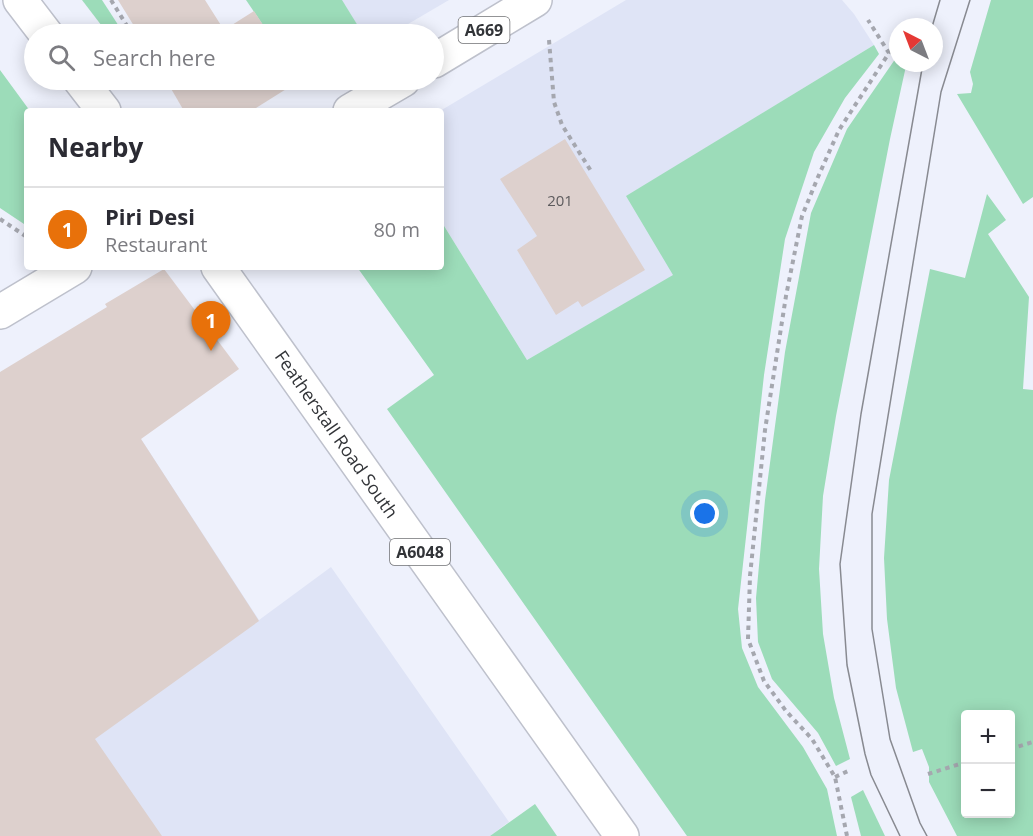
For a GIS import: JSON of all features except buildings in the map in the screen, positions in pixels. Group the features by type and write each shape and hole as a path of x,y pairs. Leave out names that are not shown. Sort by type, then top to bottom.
{"main road":[{"path":"20,0 38,24"},
{"name":"A669","path":"444,55 535,0"},
{"path":"88,90 102,108"},
{"path":"355,108 386,90"},
{"path":"0,312 70,270"},
{"name":"Featherstall Road South","path":"220,270 622,836"}],"path":[{"path":"111,0 126,24"},
{"path":"847,836 835,777 812,740 786,711 764,681 748,639 750,576 765,430 786,296 802,216 818,177 838,130 889,52 868,20"},
{"path":"549,33 554,102 562,125 591,171"},
{"path":"0,219 24,235"},
{"path":"1015,748 1033,742"},
{"path":"928,774 961,764"},
{"path":"835,777 848,771"}],"shaded area":[{"path":"341,0 449,0 408,24 357,24"},
{"path":"626,0 842,0 874,45 627,196 674,275 527,360 444,226 444,109"},
{"path":"70,330 259,620 331,567 509,822 490,836 0,836"}],"green space":[{"path":"82,0 102,0 118,24 100,24"},
{"path":"246,0 342,0 357,24 262,24"},
{"path":"991,0 1033,0 1033,197 1023,204 957,94 971,93 973,84 970,72"},
{"path":"874,45 879,54 845,98 814,152 785,239 764,375 738,609 742,648 758,687 803,747 827,789 837,836 687,836 387,409 434,375 359,270 444,270 444,226 527,360 673,275 626,196"},
{"path":"889,68 889,72 905,72 836,416 823,496 819,569 823,634 834,698 850,759 836,766 818,733 772,679 758,642 756,598 765,500 785,352 811,213 847,129"},
{"path":"0,70 28,108 24,108 24,224 0,208"},
{"path":"987,194 1006,220 988,234 1029,297 1023,389 1033,390 1033,836 957,836 929,782 929,767 922,749 913,752 896,688 887,619 884,558 889,480 930,269 965,278"},
{"path":"863,790 885,836 861,836 851,797"},
{"path":"535,804 557,836 490,836"}],"tram line":[{"path":"935,18 940,0"},
{"path":"927,836 920,823 890,739 872,629 872,514 941,92 970,0"},
{"path":"900,836 871,775 865,754 847,665 840,564 861,414 921,72"}],"place":[{"name":"Piri Desi","path":"211,351"}]}
